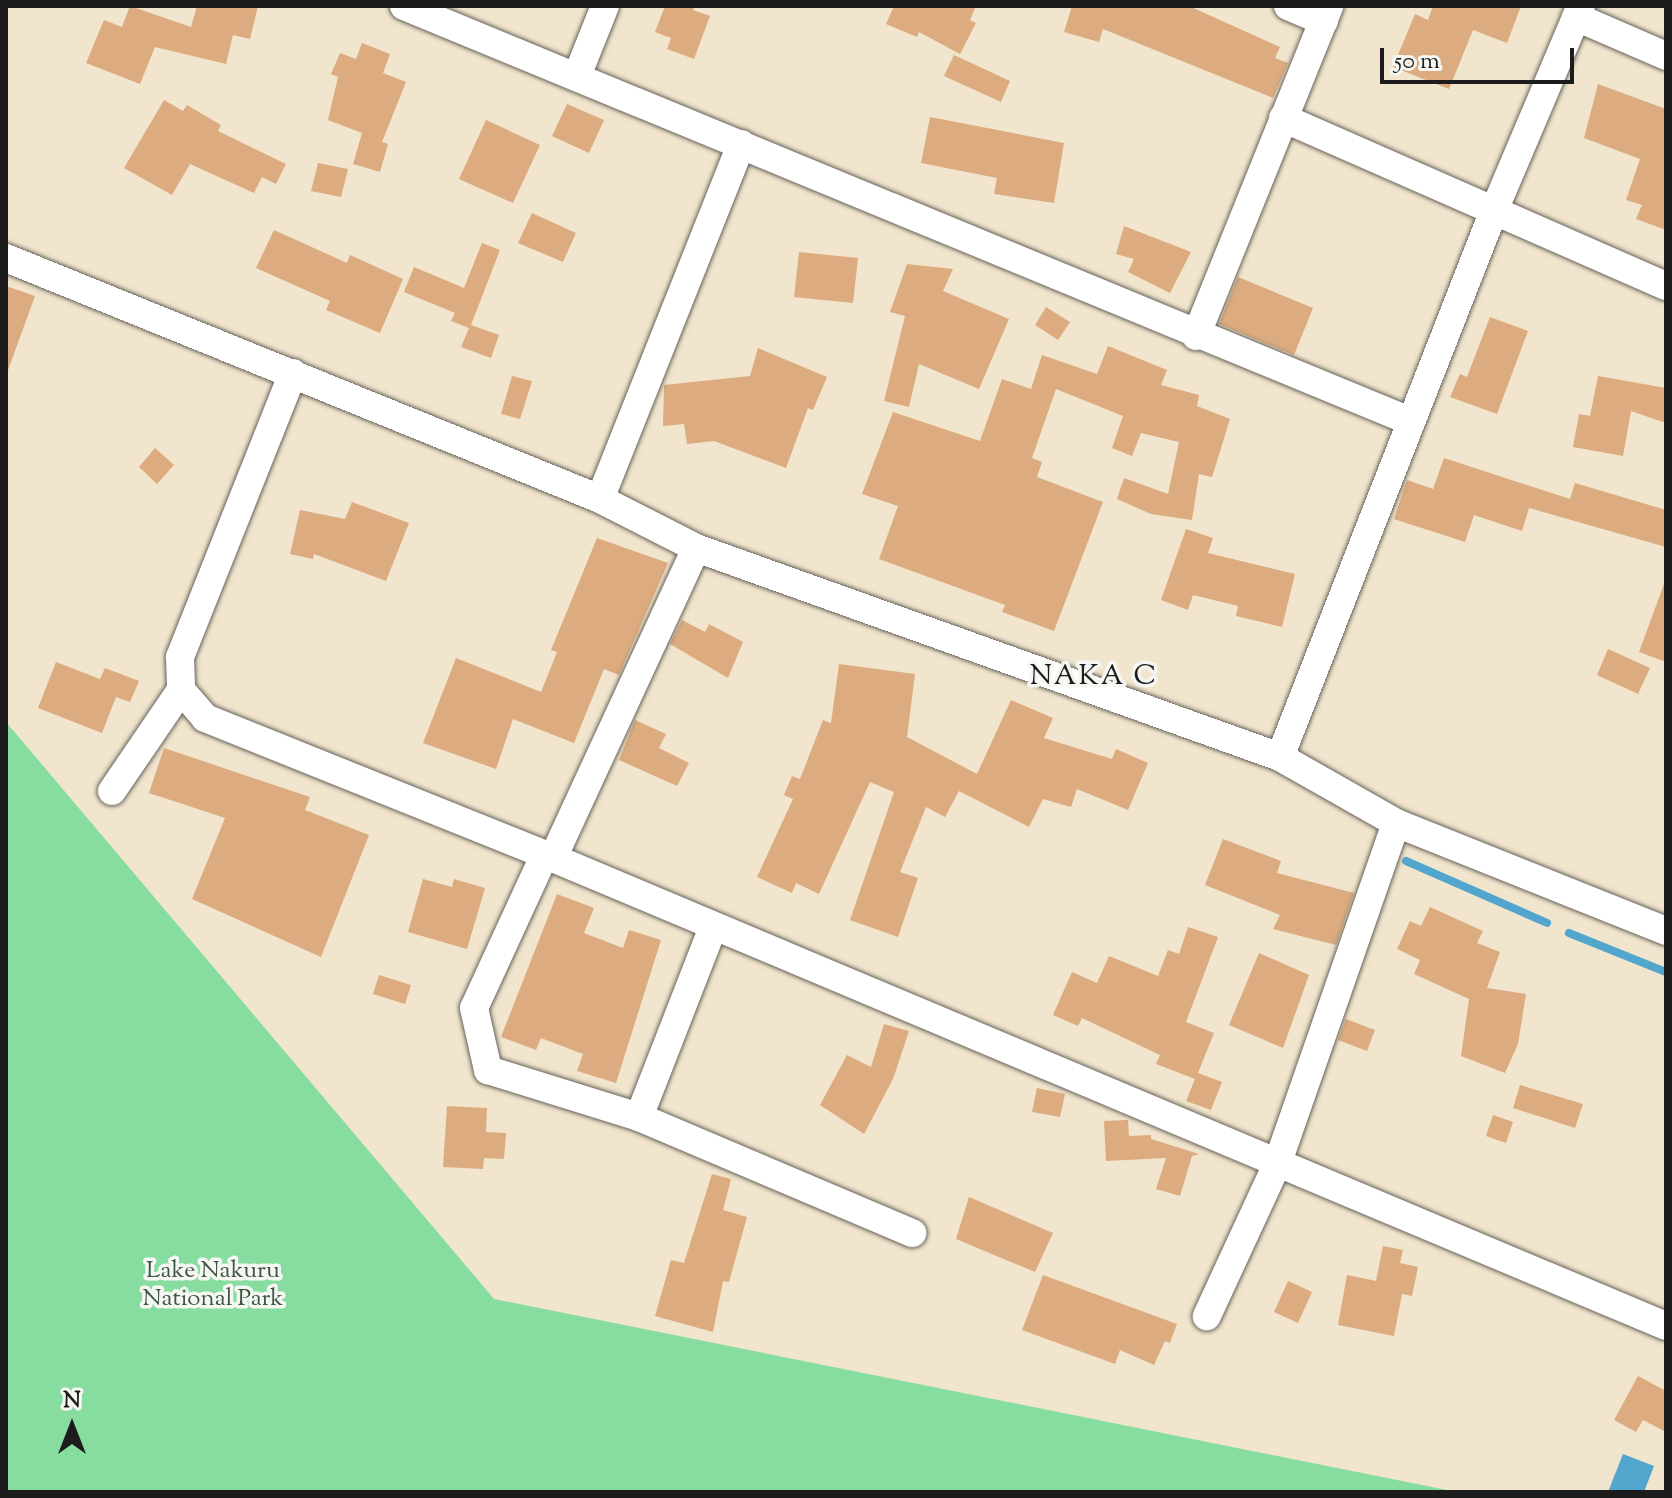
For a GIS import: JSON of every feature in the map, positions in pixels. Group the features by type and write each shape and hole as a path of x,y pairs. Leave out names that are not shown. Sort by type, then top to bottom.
{"street":[{"path":"404,6 1196,336 1410,421"},
{"path":"577,76 605,6"},
{"path":"1196,336 1326,13 1288,6"},
{"path":"1280,757 1493,213 1579,12 1666,56"},
{"path":"1283,118 1493,213 1666,286"},
{"path":"600,499 741,144"},
{"path":"6,258 600,499 696,548 1280,757 1396,823 1666,931"},
{"path":"112,791 181,690 180,657 293,373"},
{"path":"696,548 474,1008 488,1070 639,1117 912,1233"},
{"path":"181,690 205,718 549,857 1666,1326"},
{"path":"1207,1316 1278,1162 1396,823"},
{"path":"639,1117 713,927"}],"green space":[{"name":"Lake Nakuru National Park","path":"6,722 494,1299 1457,1492 6,1492"}],"water":[{"path":"1623,1454 1654,1466 1644,1492 1608,1492"}],"building":[{"path":"130,6 191,27 197,6 258,6 250,39 233,35 226,64 155,47 140,84 86,63 104,20 122,27"},
{"path":"665,6 695,6 693,10 710,16 694,59 667,49 671,38 655,32"},
{"path":"894,6 976,6 970,20 976,23 960,54 919,32 917,37 886,24"},
{"path":"1072,6 1189,6 1280,47 1275,58 1288,63 1273,98 1103,29 1099,42 1064,32"},
{"path":"1433,6 1521,6 1507,43 1473,30 1449,89 1393,67 1415,14 1428,20"},
{"path":"362,43 390,54 383,73 406,82 382,142 388,144 380,172 353,164 362,133 328,120 338,77 331,74 340,53 356,59"},
{"path":"954,55 1010,81 1001,102 944,76"},
{"path":"1598,84 1666,109 1666,230 1636,219 1642,205 1626,200 1640,159 1584,138"},
{"path":"164,100 183,111 187,105 221,125 218,131 286,164 276,184 262,177 254,193 190,164 172,195 124,168"},
{"path":"567,104 604,120 589,153 552,136"},
{"path":"930,117 1064,143 1054,203 994,194 997,178 921,163"},
{"path":"486,120 540,145 513,203 459,179"},
{"path":"318,163 348,169 341,197 311,191"},
{"path":"532,213 576,233 563,262 518,243"},
{"path":"1124,226 1191,252 1170,293 1128,272 1134,259 1116,254"},
{"path":"274,230 347,263 350,255 403,279 380,333 326,310 330,301 256,268"},
{"path":"482,243 500,250 471,325 499,335 491,358 461,347 469,328 451,321 455,313 404,292 414,267 464,288"},
{"path":"799,252 858,258 853,303 794,297"},
{"path":"907,264 953,269 943,291 1009,319 979,389 919,364 909,407 884,401 905,316 890,312"},
{"path":"1238,277 1313,308 1294,355 1219,324"},
{"path":"6,286 35,296 8,370 6,369"},
{"path":"1046,307 1070,322 1058,340 1035,325"},
{"path":"1490,317 1528,331 1497,414 1450,397 1460,374 1467,377"},
{"path":"1108,346 1167,370 1161,385 1199,395 1197,406 1230,419 1212,477 1199,474 1192,520 1151,514 1117,499 1124,478 1168,494 1179,442 1141,433 1132,456 1112,448 1123,416 1056,389 1032,458 1042,462 1037,477 1103,502 1054,631 1002,612 1005,605 879,559 898,506 862,494 893,412 980,441 1002,379 1031,389 1042,355 1097,374"},
{"path":"758,348 827,377 813,410 808,408 786,468 714,441 687,444 684,424 663,426 664,385 750,376"},
{"path":"512,376 532,381 520,419 501,414"},
{"path":"1598,376 1666,388 1666,423 1631,411 1623,456 1573,447 1579,414 1590,416"},
{"path":"155,448 174,465 157,484 139,467"},
{"path":"1444,458 1570,499 1575,483 1666,510 1666,547 1529,508 1522,531 1474,515 1465,542 1394,519 1407,480 1433,489"},
{"path":"352,502 409,523 386,581 314,554 313,559 290,554 300,510 345,519"},
{"path":"1186,529 1213,538 1208,553 1295,574 1282,627 1236,616 1238,606 1193,595 1188,610 1161,600"},
{"path":"597,538 668,563 619,675 604,669 574,743 513,719 496,769 423,743 456,658 541,692 557,652 551,650"},
{"path":"1666,584 1666,662 1639,652"},
{"path":"682,620 705,632 709,624 743,642 728,678 670,644"},
{"path":"1608,649 1650,668 1638,694 1597,675"},
{"path":"56,662 100,679 105,668 139,681 130,702 116,697 102,733 38,708"},
{"path":"839,664 915,674 907,737 977,774 1011,700 1053,718 1044,738 1112,759 1116,749 1148,763 1128,810 1077,789 1071,807 1043,799 1029,827 959,791 945,817 926,807 900,872 918,878 898,937 850,920 894,792 870,782 819,894 796,883 792,893 757,877 793,799 784,795 792,776 800,779 823,720 831,723"},
{"path":"635,720 666,734 659,748 689,763 677,786 619,760"},
{"path":"164,748 310,797 305,810 369,835 321,957 192,899 225,818 149,793"},
{"path":"1223,839 1281,861 1277,873 1354,893 1336,945 1273,929 1280,915 1205,885"},
{"path":"423,879 452,887 454,879 485,888 467,949 408,932"},
{"path":"557,894 594,908 584,933 623,948 629,930 661,940 616,1083 577,1071 583,1054 541,1038 536,1050 501,1037"},
{"path":"1430,907 1483,931 1477,943 1500,952 1487,988 1526,994 1518,1044 1505,1073 1461,1056 1469,999 1414,974 1420,960 1397,949 1410,921 1421,926"},
{"path":"1188,927 1218,937 1186,1022 1214,1033 1198,1073 1222,1082 1211,1110 1186,1101 1195,1079 1156,1064 1160,1055 1082,1018 1078,1026 1053,1015 1072,972 1097,983 1109,956 1158,976 1168,950 1179,954"},
{"path":"1259,953 1309,975 1283,1048 1229,1025"},
{"path":"379,975 411,985 405,1004 373,994"},
{"path":"1346,1019 1375,1030 1367,1051 1338,1040"},
{"path":"884,1024 909,1031 893,1079 864,1134 820,1105 847,1055 871,1067"},
{"path":"1520,1085 1583,1104 1575,1128 1513,1108"},
{"path":"1037,1088 1065,1094 1060,1117 1032,1112"},
{"path":"447,1106 487,1108 486,1132 506,1133 504,1159 484,1158 483,1169 443,1167"},
{"path":"1493,1115 1513,1122 1506,1143 1486,1136"},
{"path":"1128,1120 1129,1136 1151,1135 1151,1139 1199,1154 1192,1156 1180,1196 1156,1189 1166,1158 1106,1161 1104,1121"},
{"path":"712,1174 731,1179 723,1210 747,1217 729,1282 723,1281 713,1332 655,1316 671,1260 684,1263"},
{"path":"969,1197 1053,1233 1035,1272 956,1239"},
{"path":"1383,1246 1403,1250 1400,1263 1418,1267 1412,1296 1402,1294 1394,1336 1338,1325 1347,1275 1376,1281"},
{"path":"1043,1275 1177,1324 1170,1343 1165,1341 1154,1365 1120,1350 1115,1364 1022,1330"},
{"path":"1288,1281 1312,1292 1298,1323 1274,1312"},
{"path":"1638,1376 1666,1391 1666,1432 1643,1420 1636,1432 1614,1420"}],"waterway":[{"path":"1406,861 1547,923"},
{"path":"1569,933 1666,972"}],"district":[{"name":"NAKA C","path":"1094,677"}]}
